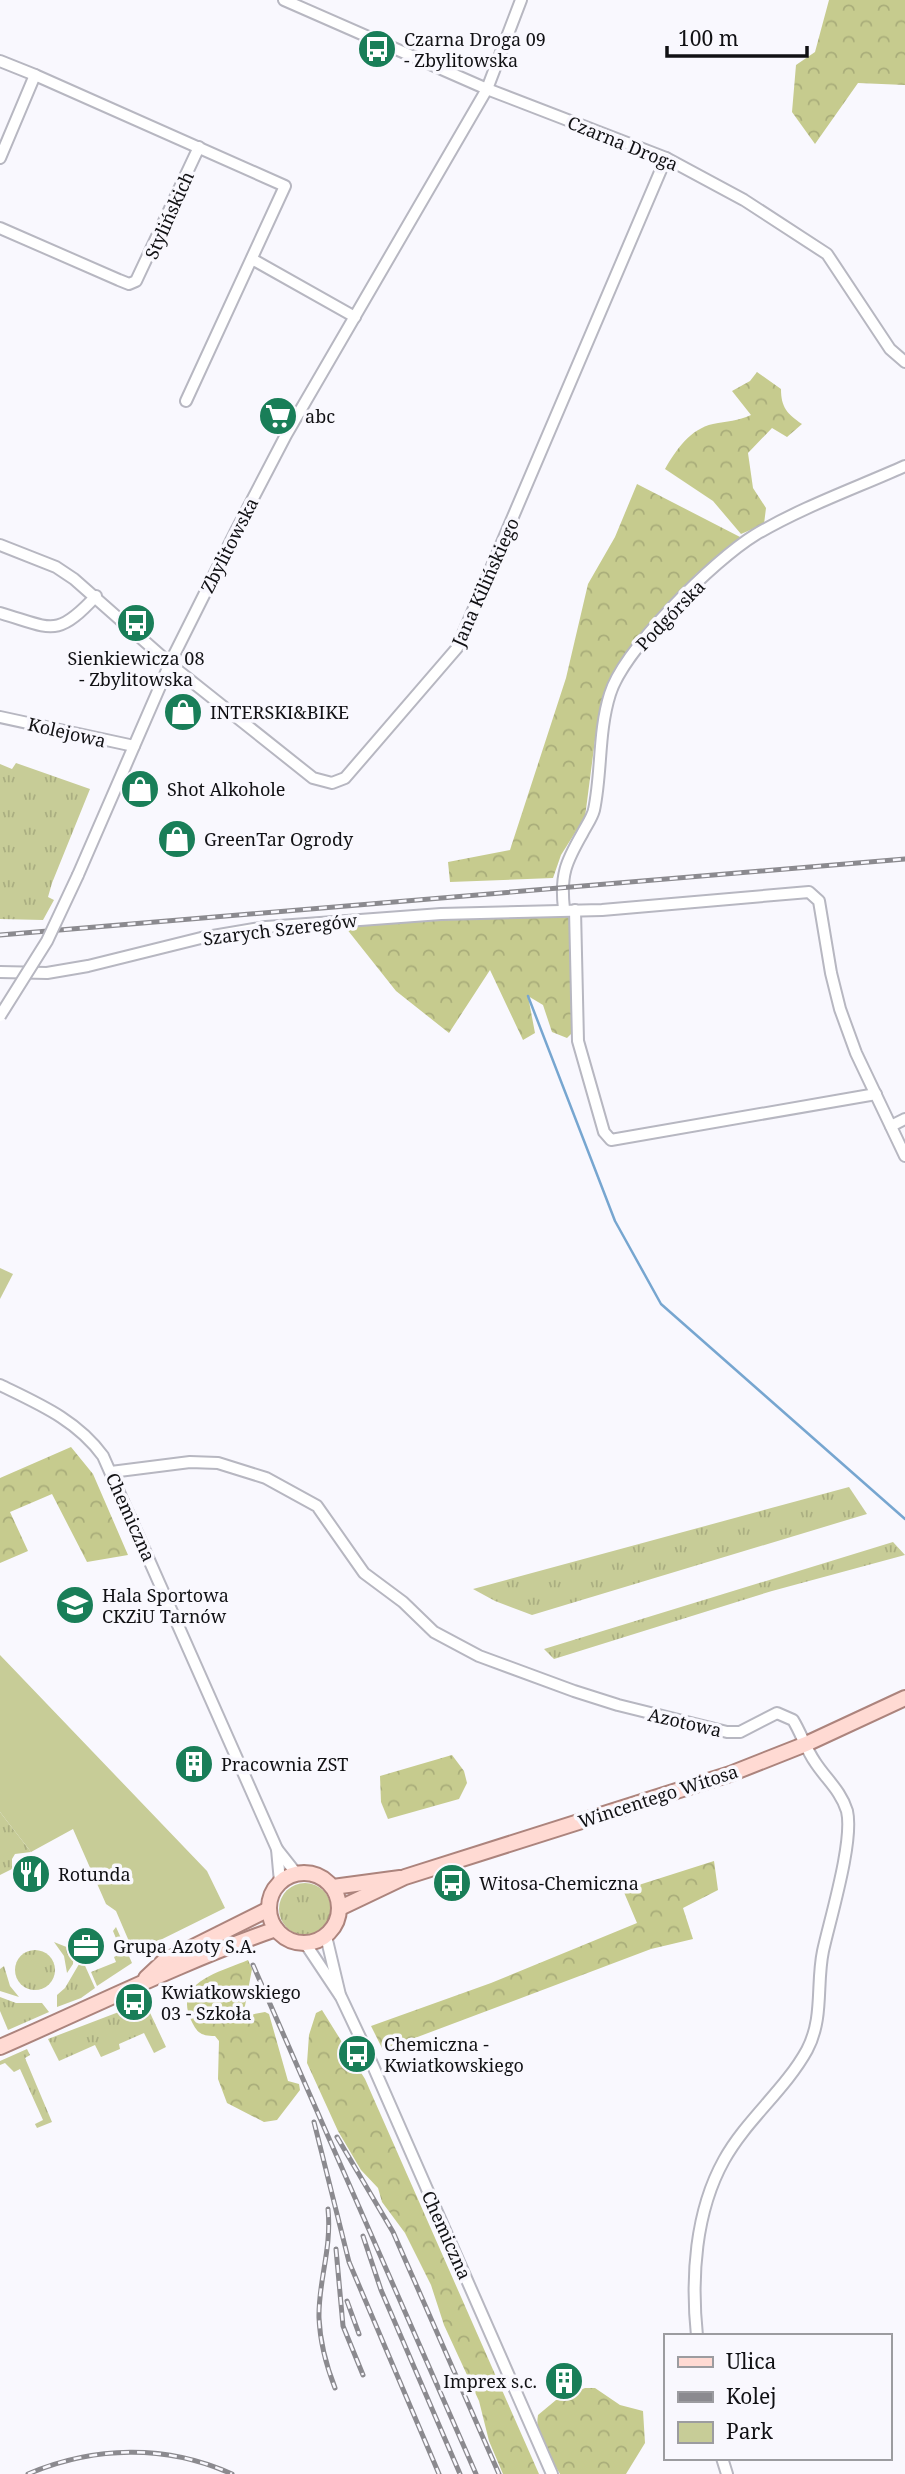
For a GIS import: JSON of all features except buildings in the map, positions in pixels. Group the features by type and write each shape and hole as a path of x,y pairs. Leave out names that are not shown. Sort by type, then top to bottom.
{"main road":[{"name":"Wincentego Witosa","path":"340,1908 405,1877 663,1797 806,1744 905,1698"},
{"path":"296,1873 320,1876 333,1886 340,1908 335,1927 326,1936 305,1943 289,1940 276,1930 269,1909 271,1895 279,1882 296,1873"},
{"name":"Wincentego Witosa","path":"333,1886 405,1877"},
{"path":"142,1981 163,1962 269,1909"},
{"path":"0,2047 142,1981 173,1972 276,1930"}],"street":[{"name":"Czarna Droga","path":"284,0 486,89 666,158 744,201 827,254 890,349 905,362"},
{"name":"Zbylitowska","path":"0,1016 47,941 171,661 276,453 486,89 521,0"},
{"path":"0,61 285,186 186,401"},
{"path":"0,158 35,75"},
{"name":"Stylińskich","path":"0,228 129,284 136,281 199,147"},
{"name":"Jana Kilińskiego","path":"0,545 56,568 96,596 176,668 313,778 332,783 345,778 457,648 666,158"},
{"path":"252,260 355,317"},
{"name":"Podgórska","path":"876,1094 611,1140 604,1132 578,1041 570,910 562,877 567,861 594,813 604,719 610,692 627,661 655,626 725,559 754,536 905,466"},
{"path":"0,614 51,628 62,628 73,621 96,596"},
{"name":"Kolejowa","path":"0,717 134,746"},
{"name":"Szarych Szeregów","path":"0,972 47,973 88,966 201,938 266,927 429,915 570,910 802,891 814,895 823,917 831,973 840,1009 876,1094"},
{"path":"876,1094 905,1156"},
{"path":"891,1126 905,1119"},
{"name":"Chemiczna","path":"0,1385 78,1427 92,1441 111,1472 277,1849 296,1873"},
{"name":"Azotowa","path":"111,1472 190,1462 218,1463 266,1478 317,1506 364,1573 403,1602 446,1641 618,1705 727,1732 740,1732 777,1713 788,1716 815,1762 839,1794 847,1811 848,1830 822,1954 816,2028 807,2049 792,2072 724,2160 707,2202 695,2259 696,2334"},
{"name":"Chemiczna","path":"277,1849 279,1882"},
{"name":"Chemiczna","path":"326,1936 341,1997"},
{"name":"Chemiczna","path":"305,1943 341,1997 552,2474"}],"green space":[{"path":"829,0 905,0 905,85 858,83 815,144 792,112 796,65 815,52"},
{"path":"757,372 781,389 786,410 802,424 787,437 772,428 748,453 753,488 766,508 764,524 741,534 713,501 665,469 679,448 697,430 751,415 732,391 750,381"},
{"path":"637,484 742,538 696,574 629,651 609,684 595,740 585,817 561,855 553,878 450,882 448,862 510,850 566,678 588,584 615,537"},
{"path":"16,763 90,789 52,883 48,897 54,900 43,920 0,919 0,764 12,769"},
{"path":"566,915 573,923 575,1030 567,1038 552,1032 543,1005 528,996 535,1033 523,1040 490,970 449,1033 396,991 342,923"},
{"path":"0,1268 13,1274 0,1299"},
{"path":"71,1447 93,1474 128,1555 87,1562 52,1494 10,1512 28,1551 0,1563 0,1478"},
{"path":"849,1487 867,1514 532,1615 495,1601 473,1589"},
{"path":"893,1542 905,1555 772,1591 554,1659 544,1649"},
{"path":"0,1655 207,1871 225,1908 134,1953 116,1911 106,1904 73,1829 31,1852 0,1812"},
{"path":"452,1755 464,1771 467,1783 459,1799 388,1819 381,1802 380,1776"},
{"path":"0,1812 31,1852 15,1854 12,1869 0,1875"},
{"path":"714,1861 718,1890 683,1908 693,1939 651,1949 383,2050 371,2026 491,1983 637,1923 623,1890"},
{"path":"305,1883 315,1885 323,1891 329,1899 329,1919 323,1927 315,1933 305,1935 295,1933 287,1927 281,1919 279,1909 281,1899 287,1891 295,1885"},
{"path":"116,1927 132,1963 97,1986 91,1972 116,1962 114,1957 122,1953 113,1931"},
{"path":"54,1942 74,1950 73,1964 67,1973 64,1956"},
{"path":"35,1950 43,1951 49,1956 54,1962 54,1978 49,1984 43,1989 35,1990 27,1989 21,1984 16,1978 15,1970 16,1962 21,1956 27,1951"},
{"path":"82,1959 95,1988 81,1998 57,2007 57,1995 65,1988"},
{"path":"248,1960 252,1969 244,2011 249,2015 265,2012 269,2014 288,2081 299,2084 300,2090 277,2120 264,2122 227,2103 218,2079 219,2041 215,2036 198,2031 187,2007 188,1996 202,1980"},
{"path":"4,1966 10,1986 19,1997 0,1991 0,1969"},
{"path":"0,1997 16,2003 42,2003 49,2012 8,2030 0,2011"},
{"path":"145,2002 166,2047 154,2053 144,2033 119,2044 120,2049 101,2057 95,2045 59,2061 48,2039"},
{"path":"322,2010 365,2079 539,2474 503,2474 489,2441 479,2401 444,2325 431,2285 405,2233 382,2202 378,2188 361,2170 338,2131 307,2063 309,2035 316,2013"},
{"path":"27,2049 30,2055 25,2058 52,2122 37,2128 35,2124 43,2120 20,2069 14,2072 5,2063 0,2065 0,2061"},
{"path":"585,2388 595,2388 620,2405 643,2411 645,2443 626,2474 560,2474 544,2446 538,2431 538,2415 556,2400"}],"waterway":[{"path":"528,996 615,1221 661,1304 905,1519"}],"railway":[{"path":"0,935 905,859"},
{"path":"253,1965 476,2474"},
{"path":"314,2122 349,2262 439,2474"},
{"path":"337,2137 393,2232 499,2474"},
{"path":"328,2209 328,2238 319,2318 324,2353 335,2388"},
{"path":"363,2236 381,2290 460,2474"},
{"path":"336,2249 343,2326 363,2375"},
{"path":"347,2301 359,2334"},
{"path":"28,2474 78,2458 130,2452 182,2457 232,2474"}],"place":[{"name":"Czarna Droga 09 - Zbylitowska","path":"377,49"},
{"name":"abc","path":"278,416"},
{"name":"Sienkiewicza 08 - Zbylitowska","path":"136,623"},
{"name":"INTERSKI&BIKE","path":"183,712"},
{"name":"Shot Alkohole","path":"140,789"},
{"name":"GreenTar Ogrody","path":"177,839"},
{"name":"Hala Sportowa CKZiU Tarnów","path":"75,1605"},
{"name":"Pracownia ZST","path":"194,1764"},
{"name":"Rotunda","path":"31,1874"},
{"name":"Witosa-Chemiczna","path":"452,1883"},
{"name":"Grupa Azoty S.A.","path":"86,1946"},
{"name":"Kwiatkowskiego 03 - Szkoła","path":"134,2002"},
{"name":"Chemiczna - Kwiatkowskiego","path":"357,2054"},
{"name":"Imprex s.c.","path":"564,2381"}]}
